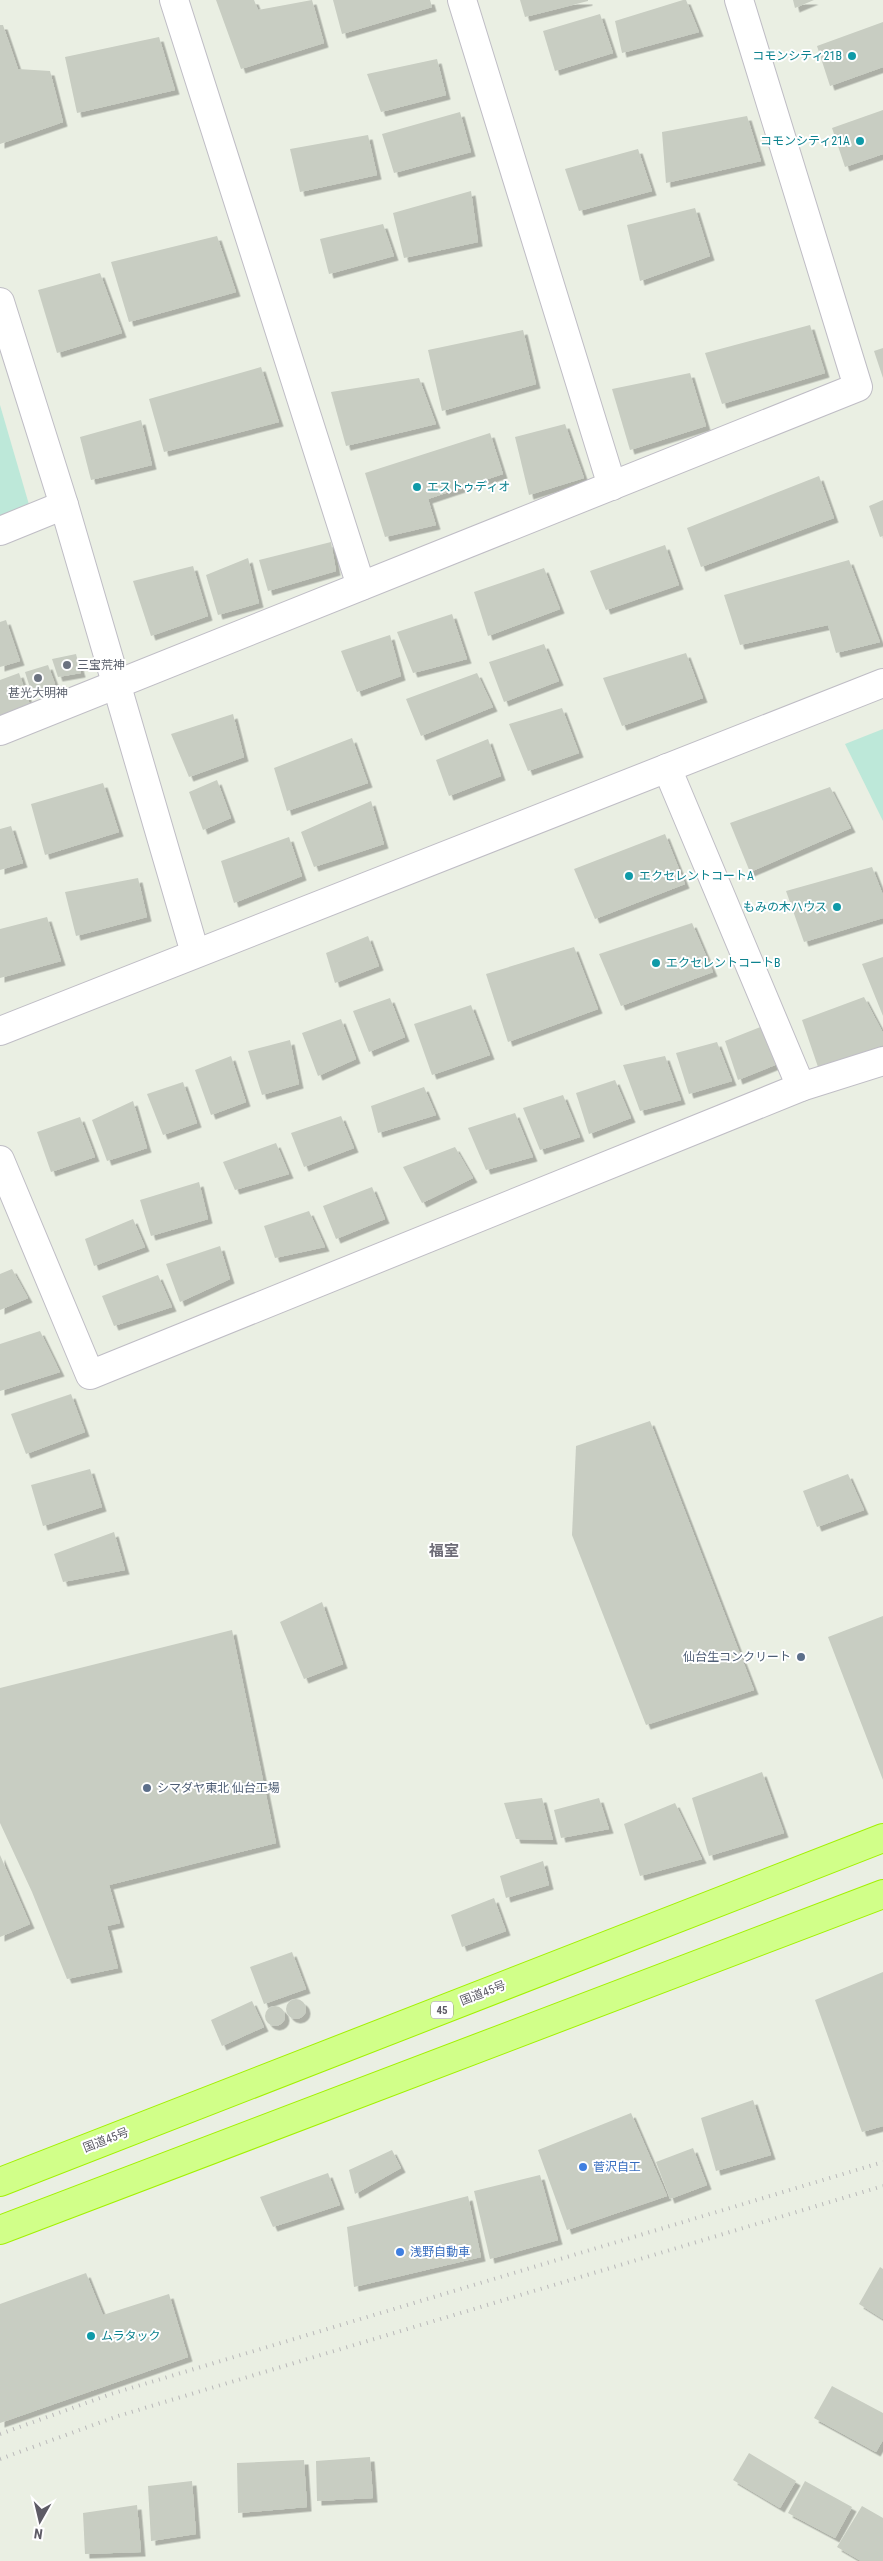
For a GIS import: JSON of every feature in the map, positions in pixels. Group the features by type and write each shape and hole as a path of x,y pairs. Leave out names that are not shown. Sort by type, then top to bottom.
{"highway":[{"name":"国道45号","path":"0,2182 883,1838"},
{"path":"0,2230 883,1894"}],"street":[{"path":"174,0 361,586"},
{"path":"462,0 612,486"},
{"path":"0,731 858,387 739,0"},
{"path":"0,302 64,505 196,953"},
{"path":"0,531 64,505"},
{"path":"0,1031 883,683"},
{"path":"667,768 801,1087"},
{"path":"0,1160 90,1375 801,1087 883,1061"}],"shaded area":[{"path":"0,405 30,508 0,519"},
{"path":"883,729 883,821 845,744"}],"building":[{"path":"216,0 254,0 258,10 312,0 324,43 241,69"},
{"path":"333,0 430,0 432,7 342,34"},
{"path":"520,0 588,0 588,1 525,17"},
{"path":"686,0 699,32 622,53 615,21"},
{"path":"793,0 814,0 795,8"},
{"path":"600,14 613,53 555,71 543,31"},
{"name":"コモンシティ21B","path":"883,22 883,67 830,86 817,46"},
{"path":"0,25 3,25 18,69 50,71 63,122 0,144"},
{"path":"159,37 175,90 77,113 65,57"},
{"path":"437,59 446,95 381,112 367,74"},
{"name":"コモンシティ21A","path":"883,110 883,154 845,167 832,128"},
{"path":"460,112 471,152 394,173 382,134"},
{"path":"747,116 761,161 666,183 662,132"},
{"path":"368,135 377,175 300,192 290,149"},
{"path":"638,149 652,191 579,211 565,169"},
{"path":"471,191 478,242 404,258 393,213"},
{"path":"695,208 710,256 640,281 627,225"},
{"path":"383,224 394,256 329,274 320,239"},
{"path":"217,236 236,292 129,322 111,262"},
{"path":"100,273 122,333 57,353 38,290"},
{"path":"810,325 825,373 722,404 705,353"},
{"path":"523,330 536,384 442,411 428,350"},
{"path":"883,348 883,378 874,351"},
{"path":"261,367 279,422 164,452 149,399"},
{"path":"690,373 706,426 630,450 612,389"},
{"path":"419,378 436,424 346,446 331,392"},
{"path":"141,420 152,465 91,480 80,437"},
{"path":"565,424 584,478 529,495 515,437"},
{"name":"エストゥディオ","path":"490,433 503,474 428,499 436,525 385,537 365,473"},
{"path":"819,476 834,518 701,567 687,528"},
{"path":"883,500 883,536 880,537 869,506"},
{"path":"331,542 336,571 268,591 259,560"},
{"path":"665,545 679,585 606,610 590,571"},
{"path":"248,558 259,603 218,615 206,575"},
{"path":"849,560 880,642 836,653 828,625 740,645 724,595"},
{"path":"193,566 208,616 151,636 133,581"},
{"path":"544,568 560,609 488,636 474,592"},
{"path":"452,614 467,659 413,673 397,632"},
{"path":"6,620 20,661 0,667 0,622"},
{"path":"390,635 401,676 357,692 341,651"},
{"path":"544,644 559,681 504,702 489,662"},
{"path":"686,653 703,698 622,726 603,678"},
{"path":"76,654 81,673 58,677 52,659"},
{"path":"48,665 55,684 31,691 25,672"},
{"path":"19,673 30,705 0,716 0,680"},
{"path":"477,673 493,707 421,736 406,699"},
{"path":"562,708 579,753 528,771 509,724"},
{"path":"233,714 244,757 189,777 171,734"},
{"path":"352,738 368,783 287,811 274,768"},
{"path":"488,739 501,776 449,796 436,760"},
{"path":"217,780 231,818 203,830 189,792"},
{"path":"103,783 119,832 45,855 31,804"},
{"path":"830,787 851,828 750,872 730,823"},
{"path":"371,801 384,844 314,867 301,832"},
{"path":"11,826 23,863 0,870 0,829"},
{"name":"エクセレントコートA","path":"665,834 685,884 595,919 574,869"},
{"path":"289,837 302,876 234,903 221,861"},
{"name":"もみの木ハウス","path":"872,867 883,895 883,918 804,942 786,891"},
{"path":"138,878 147,917 76,936 65,892"},
{"path":"47,917 61,961 0,978 0,929"},
{"name":"エクセレントコートB","path":"692,923 713,972 621,1006 599,954"},
{"path":"368,936 379,966 335,983 326,953"},
{"path":"574,947 598,1009 508,1042 486,974"},
{"path":"883,957 883,1016 862,964"},
{"path":"864,997 883,1033 883,1045 818,1067 802,1020"},
{"path":"390,998 405,1037 369,1052 353,1011"},
{"path":"471,1005 490,1055 432,1075 414,1024"},
{"path":"341,1019 356,1059 318,1076 302,1033"},
{"path":"763,1026 780,1063 738,1080 725,1041"},
{"path":"290,1040 299,1084 262,1095 248,1051"},
{"path":"717,1042 732,1081 689,1094 676,1053"},
{"path":"231,1056 246,1102 211,1115 195,1070"},
{"path":"665,1056 681,1100 640,1111 623,1065"},
{"path":"615,1080 631,1118 589,1134 576,1093"},
{"path":"183,1082 197,1123 163,1135 147,1094"},
{"path":"424,1087 436,1115 378,1133 371,1106"},
{"path":"563,1095 580,1137 540,1150 523,1108"},
{"path":"133,1101 147,1148 107,1161 92,1120"},
{"path":"515,1113 533,1157 486,1170 468,1128"},
{"path":"341,1116 354,1148 304,1167 291,1133"},
{"path":"80,1117 95,1157 51,1172 37,1132"},
{"path":"276,1143 289,1174 235,1190 223,1162"},
{"path":"455,1147 473,1178 422,1203 403,1167"},
{"path":"199,1182 208,1219 151,1236 140,1200"},
{"path":"372,1187 385,1219 336,1239 323,1206"},
{"path":"309,1211 325,1247 275,1258 264,1226"},
{"path":"133,1219 145,1247 94,1266 85,1239"},
{"path":"220,1246 230,1279 180,1302 166,1264"},
{"path":"12,1269 28,1298 0,1310 0,1274"},
{"path":"158,1275 172,1307 114,1326 102,1296"},
{"path":"40,1331 60,1372 0,1391 0,1344"},
{"path":"71,1394 85,1432 26,1454 11,1414"},
{"path":"650,1421 754,1690 646,1725 572,1535 576,1446"},
{"path":"90,1469 102,1507 43,1526 31,1485"},
{"path":"848,1474 864,1510 817,1527 803,1491"},
{"path":"114,1532 125,1570 63,1582 54,1554"},
{"path":"322,1602 343,1664 304,1679 280,1622"},
{"path":"883,1616 883,1780 828,1637"},
{"path":"232,1630 276,1843 109,1885 120,1923 107,1926 118,1968 67,1979 32,1892 0,1823 0,1688"},
{"path":"762,1772 784,1833 709,1856 692,1798"},
{"path":"542,1798 553,1840 516,1839 504,1803"},
{"path":"599,1798 609,1829 561,1838 554,1810"},
{"path":"675,1803 702,1859 640,1876 624,1824"},
{"path":"0,1855 30,1924 0,1937"},
{"path":"543,1861 549,1885 506,1898 500,1876"},
{"path":"494,1898 506,1931 462,1947 451,1915"},
{"path":"292,1952 306,1989 264,2004 250,1967"},
{"path":"883,1972 883,2126 862,2132 815,2000"},
{"path":"296,1999 303,2002 306,2009 303,2016 296,2019 289,2016 286,2009 289,2002"},
{"path":"252,2001 264,2027 222,2046 211,2020"},
{"path":"275,2006 282,2009 285,2016 282,2023 275,2026 268,2023 265,2016 268,2009"},
{"path":"753,2100 771,2155 716,2171 701,2118"},
{"path":"631,2113 667,2196 567,2230 538,2150"},
{"path":"693,2148 707,2185 670,2199 656,2162"},
{"path":"392,2150 401,2168 355,2194 349,2170"},
{"path":"328,2173 340,2205 273,2227 260,2197"},
{"path":"540,2175 558,2240 490,2259 474,2191"},
{"path":"468,2196 481,2257 354,2287 347,2227"},
{"path":"880,2267 883,2269 883,2319 859,2304"},
{"name":"ムラタック","path":"86,2273 103,2315 169,2294 188,2357 0,2423 0,2304"},
{"path":"832,2386 883,2413 883,2440 876,2452 814,2418"},
{"path":"749,2453 796,2481 780,2508 733,2480"},
{"path":"370,2457 373,2498 317,2501 316,2461"},
{"path":"304,2460 307,2507 238,2513 237,2463"},
{"path":"192,2481 196,2534 151,2541 148,2486"},
{"path":"805,2481 852,2507 835,2538 788,2513"},
{"path":"137,2505 141,2552 85,2554 83,2513"},
{"path":"862,2506 883,2518 883,2561 861,2561 837,2547"}],"railway":[{"path":"0,2434 111,2394 883,2162"},
{"path":"0,2459 118,2416 883,2186"}],"place":[{"name":"コモンシティ21B","path":"852,56"},
{"name":"コモンシティ21A","path":"860,141"},
{"name":"エストゥディオ","path":"417,487"},
{"name":"三宝荒神","path":"67,665"},
{"name":"甚光大明神","path":"38,678"},
{"name":"エクセレントコートA","path":"629,876"},
{"name":"もみの木ハウス","path":"837,907"},
{"name":"エクセレントコートB","path":"656,963"},
{"name":"仙台生コンクリート","path":"801,1657"},
{"name":"シマダヤ東北 仙台工場","path":"147,1788"},
{"name":"菅沢自工","path":"583,2167"},
{"name":"浅野自動車","path":"400,2252"},
{"name":"ムラタック","path":"91,2336"}],"district":[{"name":"福室","path":"444,1551"}]}
